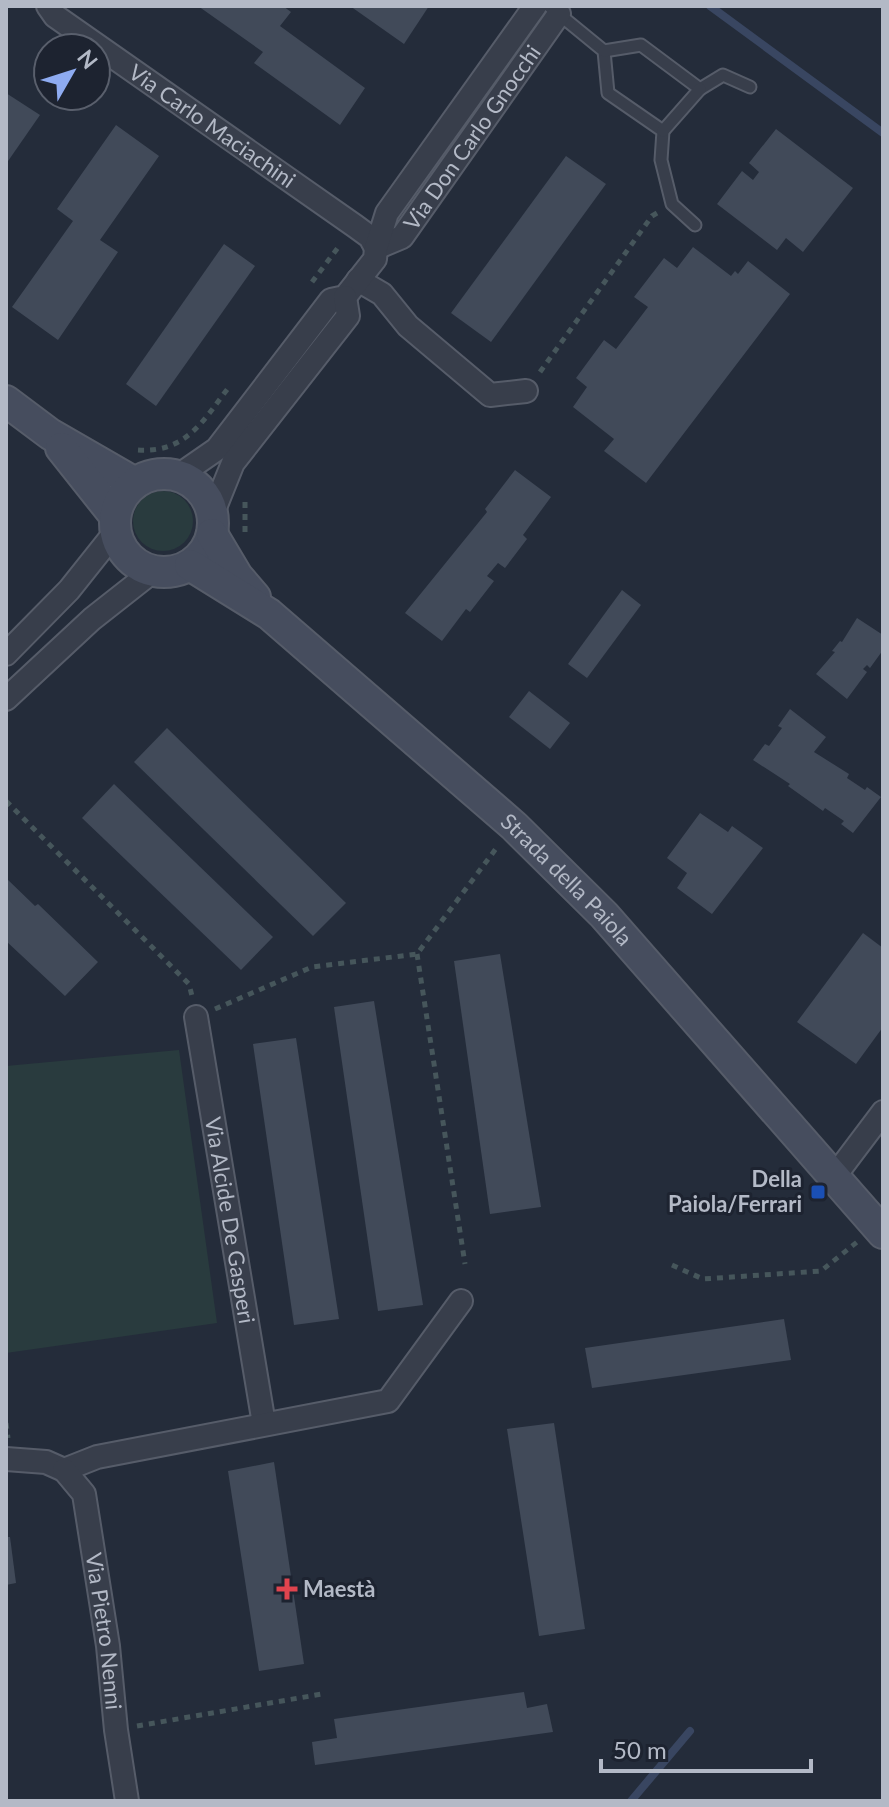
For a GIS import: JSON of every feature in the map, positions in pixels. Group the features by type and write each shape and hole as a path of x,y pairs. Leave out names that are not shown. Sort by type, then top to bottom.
{"street":[{"name":"Via Carlo Maciachini","path":"48,6 55,16 370,237 376,248"},
{"name":"Via Don Carlo Gnocchi","path":"178,476 217,449 331,300 352,289 375,259 387,213 535,6"},
{"name":"Via Don Carlo Gnocchi","path":"376,248 402,237 558,9"},
{"name":"Via Don Carlo Gnocchi","path":"212,525 233,463 348,316 352,289"},
{"path":"352,289 382,294 408,326 490,395 526,391"},
{"path":"6,401 50,434 135,483"},
{"path":"6,654 69,590 115,524 118,503 135,483 148,476 163,474 178,476 194,484 204,495 212,525 204,552 190,565 172,571 153,571 136,564 123,549 115,524 50,434"},
{"name":"Strada della Paiola","path":"212,525 237,576 269,614 514,826 604,915 880,1230"},
{"name":"Strada della Paiola","path":"190,565 269,614"},
{"path":"6,699 92,619 153,571"},
{"name":"Via Alcide De Gasperi","path":"196,1017 264,1424"},
{"path":"834,1177 883,1112"},
{"path":"6,1459 46,1462 64,1470 97,1457 388,1401 461,1301"},
{"name":"Via Pietro Nenni","path":"64,1470 84,1494 108,1646 127,1801"}],"lane":[{"path":"558,9 604,51 608,93 663,131"},
{"path":"604,51 641,45 700,89"},
{"path":"695,225 672,204 661,160 663,131 700,89 723,75 750,87"}],"path":[{"path":"526,391 652,216 672,204"},
{"path":"307,288 355,226"},
{"path":"133,450 155,451 191,436 230,386"},
{"path":"6,801 189,984 196,1017 312,967 417,954 514,826"},
{"path":"417,954 465,1264"},
{"path":"672,1265 703,1279 821,1271 880,1230"},
{"path":"116,1730 322,1694"}],"shaded area":[{"path":"163,491 185,499 193,521 185,543 163,551 141,543 133,521 141,499"},
{"path":"179,1050 217,1323 6,1353 6,1066"}],"building":[{"path":"198,6 283,6 291,12 280,26 365,88 340,125 254,63 263,52"},
{"path":"350,6 429,6 404,44"},
{"path":"6,93 40,115 6,164"},
{"path":"116,125 159,156 100,240 118,252 58,340 12,307 73,221 57,209"},
{"path":"776,129 853,188 803,252 786,238 777,250 717,204 742,171 753,180 759,172 749,163"},
{"path":"566,156 606,184 491,342 451,313"},
{"path":"224,244 255,266 156,406 126,384"},
{"path":"693,247 731,276 735,271 738,274 748,261 790,294 646,483 604,451 614,439 573,407 587,387 576,378 604,340 616,349 648,307 634,297 664,258 677,268"},
{"path":"515,470 551,497 523,535 527,539 505,568 498,563 487,576 494,581 470,612 466,609 442,641 405,613 487,512 485,509"},
{"path":"622,590 641,605 587,678 568,664"},
{"path":"857,618 883,635 883,650 870,668 867,665 863,669 867,672 847,699 816,674"},
{"path":"529,691 570,723 550,749 509,717"},
{"path":"790,709 826,737 814,752 849,774 847,778 881,797 853,833 841,824 844,821 825,808 823,811 753,760 765,744 769,746 782,728 778,726"},
{"path":"167,728 346,903 313,936 134,762"},
{"path":"114,784 273,937 241,970 82,818"},
{"path":"700,813 728,832 732,826 763,848 712,914 677,888 687,873 667,858"},
{"path":"6,878 98,962 65,996 6,941"},
{"path":"863,933 883,948 883,1027 856,1064 797,1022"},
{"path":"500,954 541,1207 490,1214 454,961"},
{"path":"374,1001 423,1305 378,1311 334,1007"},
{"path":"296,1038 339,1319 294,1325 253,1044"},
{"path":"784,1319 791,1360 592,1388 585,1348"},
{"path":"554,1423 585,1629 539,1636 507,1429"},
{"path":"274,1462 304,1664 259,1671 228,1471"},
{"path":"6,1537 10,1537 16,1583 6,1585"},
{"path":"524,1692 527,1708 547,1704 553,1732 315,1765 312,1742 337,1738 334,1719"}],"waterway":[{"path":"710,6 883,133"},
{"path":"631,1801 690,1731"}],"place":[{"name":"Della Paiola/Ferrari","path":"818,1192"},
{"name":"Maestà","path":"287,1589"}]}
